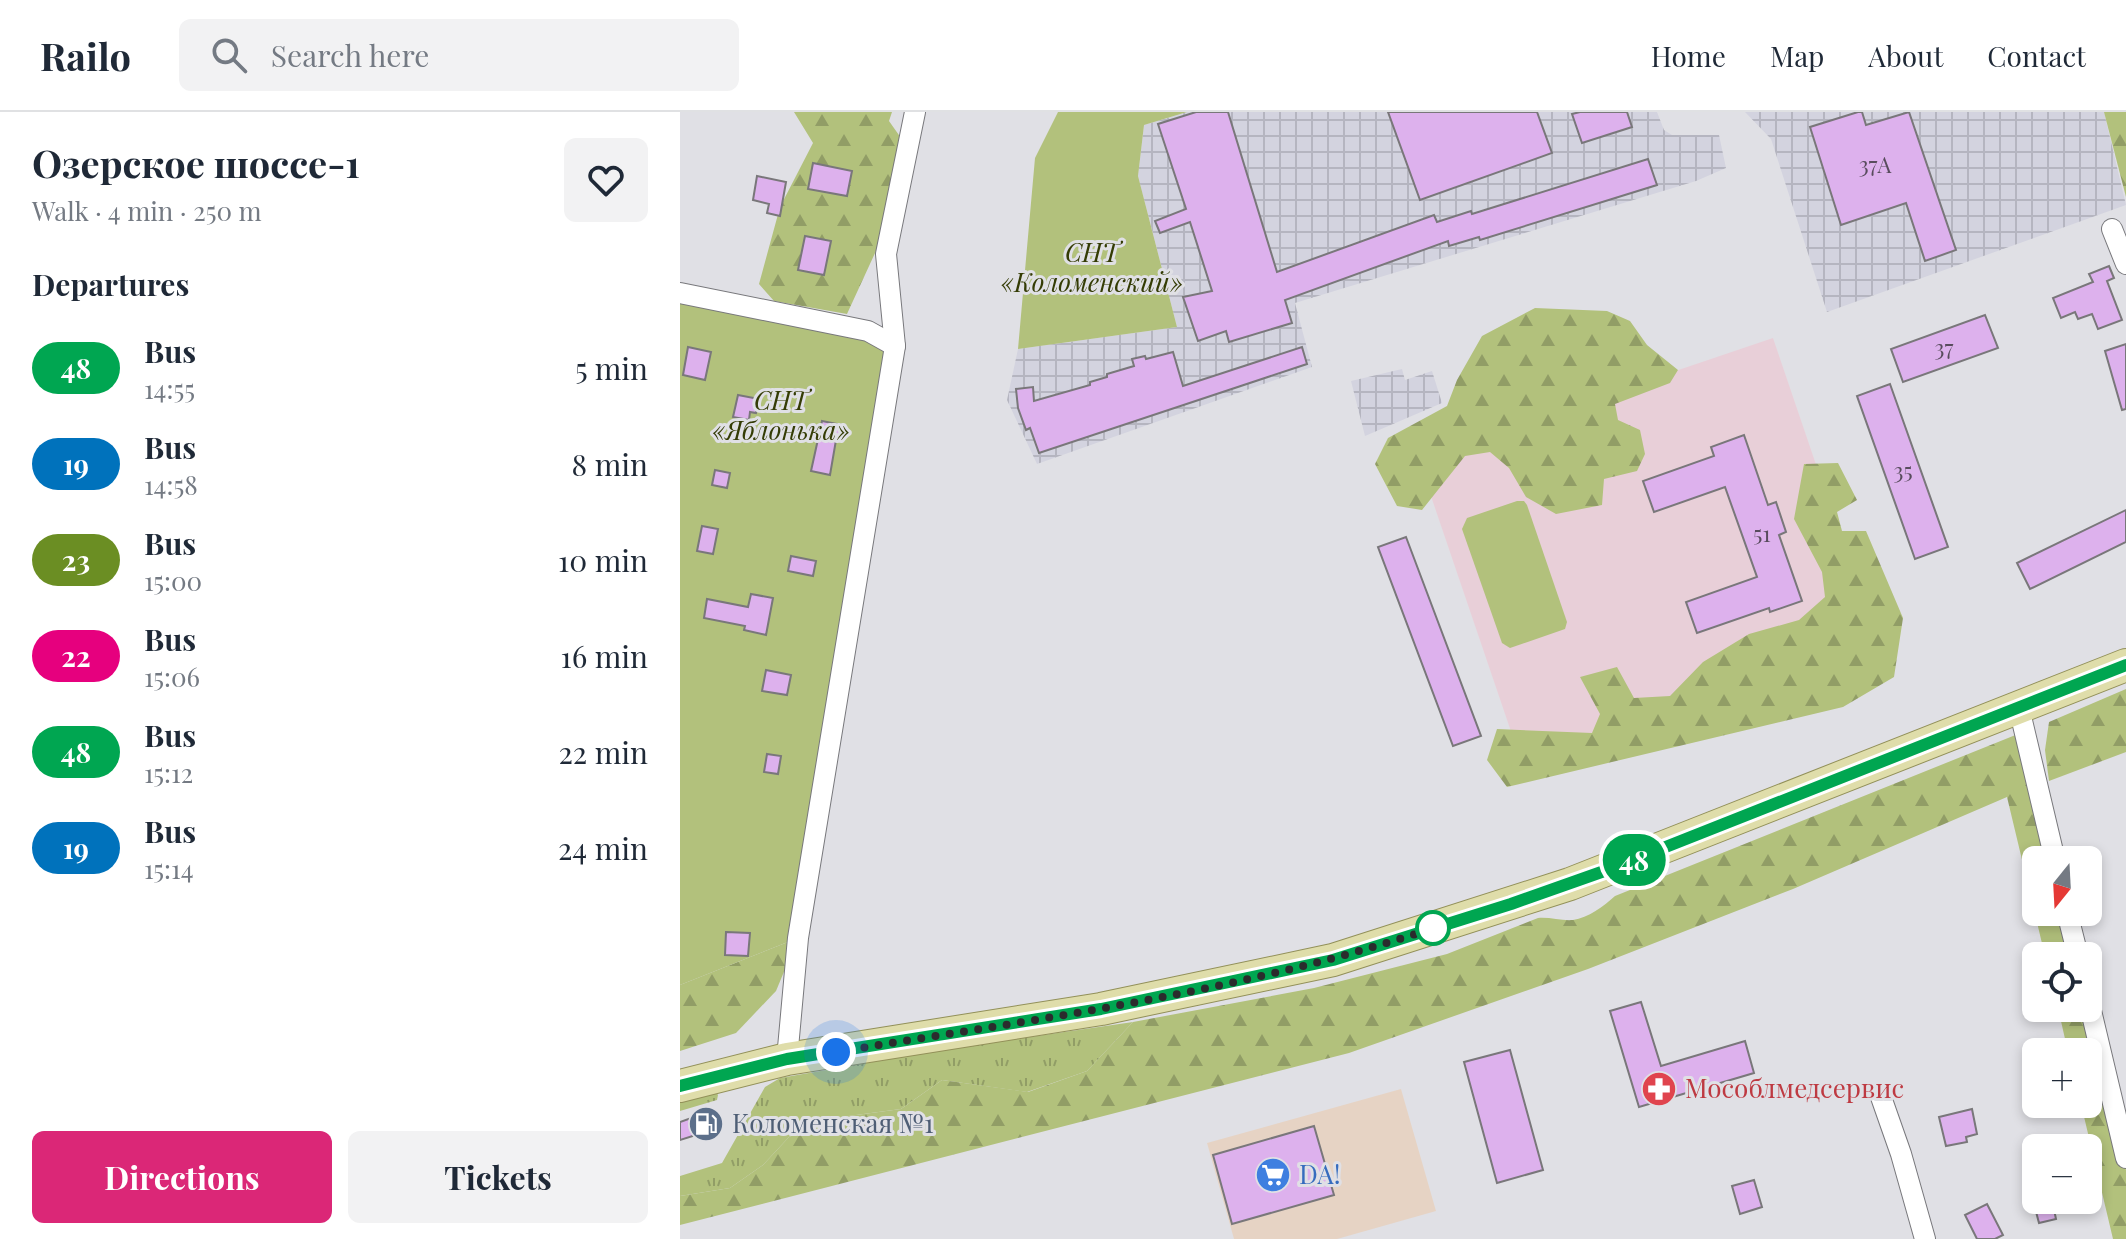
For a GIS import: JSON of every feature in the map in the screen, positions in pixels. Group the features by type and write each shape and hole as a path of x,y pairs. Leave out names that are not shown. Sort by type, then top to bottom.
{"main road":[{"path":"680,1086 787,1059 1101,1009 1333,960 1570,884 2126,665"}],"street":[{"path":"787,1059 798,938 895,346 886,254 915,112"},
{"path":"2112,229 2126,264"},
{"path":"680,293 868,331 895,346"},
{"path":"2019,708 2052,846"},
{"path":"2094,1022 2126,1158"},
{"path":"1881,1097 1925,1239"}],"shaded area":[{"path":"1187,112 1657,112 1664,130 1672,135 1719,135 1726,168 1696,181 1295,303 1312,367 1037,464 1007,400 1018,349 1177,327 1138,176 1144,125"},
{"path":"1745,112 2104,112 2126,205 1827,312 1771,139"},
{"path":"1773,338 1875,638 1520,758 1418,458"},
{"path":"1402,369 1405,380 1432,371 1442,403 1365,436 1351,381"},
{"path":"1401,1089 1436,1211 1337,1239 1234,1239 1207,1143"}],"green space":[{"path":"794,112 892,112 889,121 901,138 881,240 847,314 774,301 759,284 780,207 813,143"},
{"name":"СНТ «Коломенский»","path":"1058,112 1187,112 1144,125 1138,176 1177,327 1018,349 1035,158"},
{"path":"2104,112 2126,112 2126,197"},
{"name":"СНТ «Яблонька»","path":"680,293 895,346 798,938 680,985"},
{"path":"1535,308 1607,311 1630,321 1647,345 1678,370 1670,383 1615,404 1618,420 1640,430 1645,454 1637,471 1604,479 1602,505 1556,514 1526,497 1509,468 1490,452 1465,456 1422,510 1397,506 1375,464 1388,438 1447,406 1457,380 1482,336"},
{"path":"1838,463 1857,500 1837,512 1842,531 1866,531 1903,618 1894,677 1843,707 1507,787 1487,760 1497,729 1592,733 1600,714 1580,677 1617,667 1634,698 1670,696 1703,662 1749,634 1799,620 1825,597 1822,572 1794,519 1804,464"},
{"path":"1524,501 1527,505 1567,622 1565,629 1510,648 1502,643 1462,529 1467,518"},
{"path":"2126,689 2126,752 2049,781 2045,750 2049,722"},
{"path":"2018,734 2045,846 2022,846 2022,860 2007,797 1793,889 1588,969 1349,1053 680,1225 680,1196 730,1188 763,1165 789,1137 826,1119 901,1109 942,1080 1028,1092 1087,1071 1133,1022 1314,988 1447,954 1538,918 1579,919 1596,911 1615,896"},
{"path":"2038,926 2065,926 2069,942 2042,942"},
{"path":"798,938 776,991 736,1033 680,1051 680,985"},
{"path":"1133,1022 1087,1071 1027,1092 942,1080 901,1109 826,1119 789,1137 763,1165 730,1188 680,1196 680,1176 722,1163 765,1087 780,1078 953,1048"},
{"path":"2061,1022 2087,1022 2090,1038 2065,1038"},
{"path":"2102,1083 2126,1170 2126,1239 2113,1239 2102,1193 2102,1134 2088,1134 2084,1118 2102,1118"},
{"path":"715,1090 717,1100 680,1111 680,1102"}],"building":[{"path":"1196,112 1228,112 1277,272 1434,215 1437,222 1471,211 1472,214 1648,159 1657,185 1480,240 1479,237 1449,246 1448,241 1285,300 1292,323 1229,342 1226,331 1198,341 1183,297 1212,291 1190,222 1160,233 1155,221 1186,209 1158,124"},
{"path":"1388,112 1537,112 1552,153 1420,200"},
{"path":"1627,112 1632,127 1582,143 1572,114"},
{"path":"1862,112 1866,125 1909,112 1956,250 1925,261 1906,203 1841,225 1810,127"},
{"path":"813,163 852,171 847,196 808,189"},
{"path":"757,176 786,182 780,216 767,213 769,204 753,200"},
{"path":"805,236 831,241 824,275 798,270"},
{"path":"2109,266 2114,278 2107,281 2122,320 2098,329 2092,314 2078,319 2075,312 2061,318 2053,298 2093,282 2089,274"},
{"path":"1985,315 1998,348 1903,382 1891,349"},
{"path":"2126,344 2126,409 2122,410 2105,351"},
{"path":"688,347 711,352 705,380 683,375"},
{"path":"1302,347 1307,364 1039,453 1030,428 1026,430 1018,408 1016,389 1033,387 1034,401 1090,385 1090,382 1107,377 1107,374 1134,366 1132,359 1145,356 1146,359 1173,352 1183,386"},
{"path":"1890,384 1948,547 1915,559 1857,396"},
{"path":"738,395 759,399 756,413 750,412 749,420 733,417"},
{"path":"822,421 842,425 830,475 811,471"},
{"path":"1744,435 1768,505 1776,502 1786,532 1779,535 1802,601 1770,612 1769,608 1697,633 1686,602 1757,577 1725,487 1654,512 1643,481 1714,456 1711,447"},
{"path":"715,470 730,473 727,488 712,485"},
{"path":"2126,510 2126,542 2030,589 2017,563"},
{"path":"702,526 718,529 713,554 697,551"},
{"path":"1406,537 1481,736 1453,746 1378,547"},
{"path":"791,556 816,561 813,576 788,571"},
{"path":"751,594 773,598 766,635 744,630 745,626 704,618 707,599 748,607"},
{"path":"766,670 791,675 787,695 762,691"},
{"path":"767,754 781,756 778,774 764,772"},
{"path":"726,932 750,933 748,956 725,955"},
{"path":"1641,1002 1661,1066 1745,1041 1754,1073 1639,1107 1610,1011"},
{"path":"1510,1050 1543,1170 1497,1183 1464,1062"},
{"path":"1972,1109 1977,1134 1966,1137 1967,1142 1946,1146 1939,1117"},
{"path":"694,1117 699,1134 680,1140 680,1122"},
{"name":"DA!","path":"1314,1126 1334,1195 1232,1224 1213,1155"},
{"path":"1754,1180 1762,1207 1740,1214 1732,1186"},
{"path":"1987,1204 2003,1235 1995,1239 1977,1239 1965,1215"},
{"path":"2037,1214 2055,1214 2056,1219 2039,1223"}],"bus line":[{"name":"48","path":"680,1086 787,1059 1101,1009 1333,960 1570,884 2126,665"}],"place":[{"name":"Мособлмедсервис","path":"1659,1089"},
{"name":"Коломенская №1","path":"706,1124"},
{"name":"DA!","path":"1273,1175"}],"route":[{"path":"836,1052 1116,1006 1333,960 1437,927 1433,928"}]}
